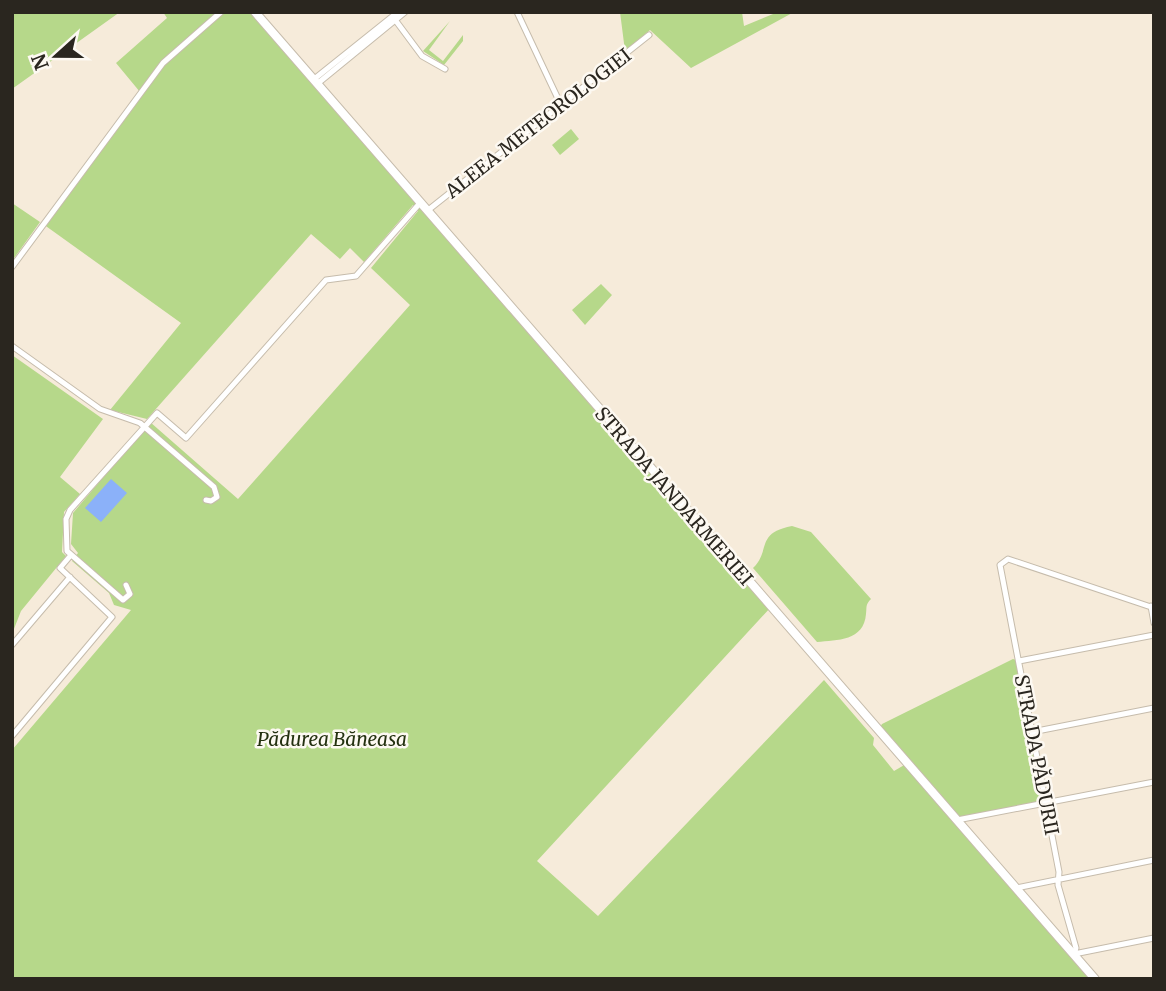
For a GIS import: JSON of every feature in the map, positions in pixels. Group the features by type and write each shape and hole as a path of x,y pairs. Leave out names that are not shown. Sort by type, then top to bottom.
{"street":[{"path":"12,267 163,63 221,12"},
{"name":"STRADA JANDARMERIEI","path":"255,12 1095,979"},
{"path":"315,82 398,12"},
{"path":"315,82 405,12"},
{"path":"517,12 561,105"},
{"path":"396,21 422,57 445,69"},
{"name":"ALEEA METEOROLOGIEI","path":"427,211 649,35"},
{"path":"126,585 130,594 123,600 71,555 65,547 68,513 157,413 186,438 326,280 356,276 420,203"},
{"path":"12,346 100,409 146,427 214,487 216,499 206,499"},
{"path":"12,736 113,617 60,568 71,555"},
{"name":"STRADA PĂDURII","path":"1074,954 1076,947 1058,885 1059,878 1000,565 1007,559 1152,607"},
{"path":"12,645 70,578"},
{"path":"1152,607 1154,623"},
{"path":"1019,661 1154,635"},
{"path":"1032,732 1154,708"},
{"path":"957,820 1154,782"},
{"path":"1016,888 1154,860"},
{"path":"1074,954 1154,938"}],"green space":[{"path":"12,12 120,12 12,89"},
{"name":"Pădurea Băneasa","path":"163,12 255,12 771,607 537,861 598,916 824,680 874,738 873,745 894,771 906,764 878,731 882,724 1013,659 1019,661 1045,803 958,820 1095,979 12,979 12,750 131,610 114,605 109,593 72,561 78,553 71,544 73,513 150,422 238,499 410,305 371,268 418,211 413,205 364,262 350,248 340,259 311,234 147,419 110,410 181,323 43,224 140,92 116,63 167,18"},
{"path":"620,12 742,12 744,26 778,12 794,12 691,68 650,30 625,51"},
{"path":"450,21 429,50 443,61 463,35 463,41 444,65 423,51"},
{"path":"571,129 579,139 560,155 552,145"},
{"path":"12,203 40,222 12,261"},
{"path":"601,284 612,295 585,325 572,310"},
{"path":"12,355 103,419 60,477 80,494 64,512 62,552 66,556 21,611 12,634"},
{"path":"792,526 811,532 871,599 867,605 864,623 855,634 817,642 753,568 768,538 780,529"}],"water":[{"path":"111,479 127,493 101,522 85,508"}]}
